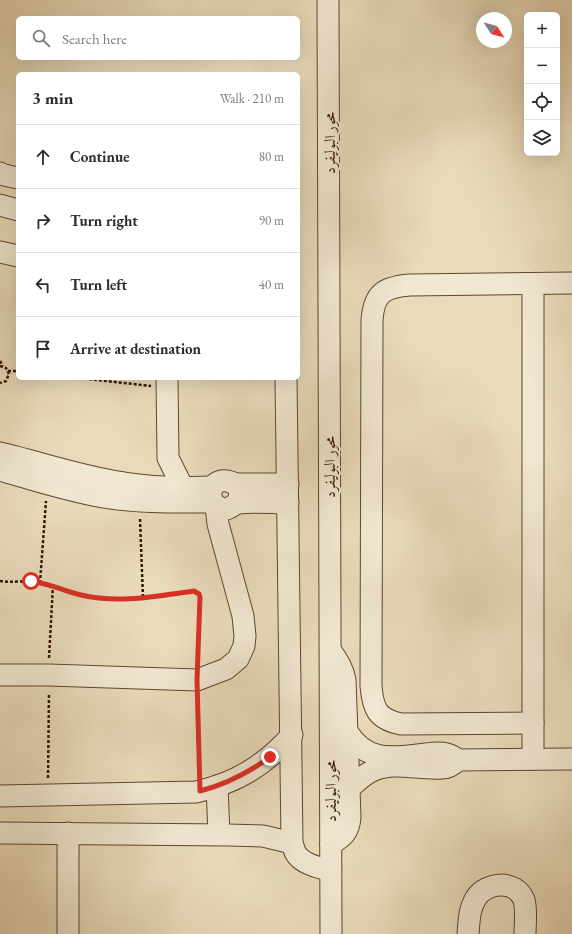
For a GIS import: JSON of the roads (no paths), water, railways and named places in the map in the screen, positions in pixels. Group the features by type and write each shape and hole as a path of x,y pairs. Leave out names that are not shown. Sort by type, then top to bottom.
{"street":[{"name":"محور البوليفرد","path":"328,0 331,934"},
{"path":"0,173 16,178"},
{"path":"0,205 16,209"},
{"path":"0,252 16,256"},
{"path":"533,723 401,724 392,722 378,714 374,706 371,686 372,320 373,309 378,298 386,290 397,286 572,283"},
{"path":"533,284 533,759"},
{"path":"286,380 292,735 292,842 296,853 301,858 314,866 330,870"},
{"path":"167,382 168,458 183,488"},
{"path":"0,453 70,473 104,488"},
{"path":"147,494 168,458"},
{"path":"0,470 48,484 104,488 147,494 224,499 288,494"},
{"path":"147,494 183,488 224,499"},
{"path":"0,676 49,675 197,680 226,669 238,659 244,646 245,636 243,616 221,533 224,499"},
{"path":"330,650 338,660 346,680 350,788 350,818 348,829 341,838 331,844"},
{"path":"348,733 353,741 375,756 421,760 442,768 449,766 458,760 572,759"},
{"path":"0,796 48,794 188,793 209,788 244,774 270,757 292,735"},
{"path":"350,788 363,776 375,769 421,760"},
{"path":"209,788 219,834"},
{"path":"0,833 219,834 263,836 292,842"},
{"path":"68,833 68,934"},
{"path":"468,934 469,918 476,898 482,891 491,886 499,885 509,887 518,892 524,900 525,934"}]}
